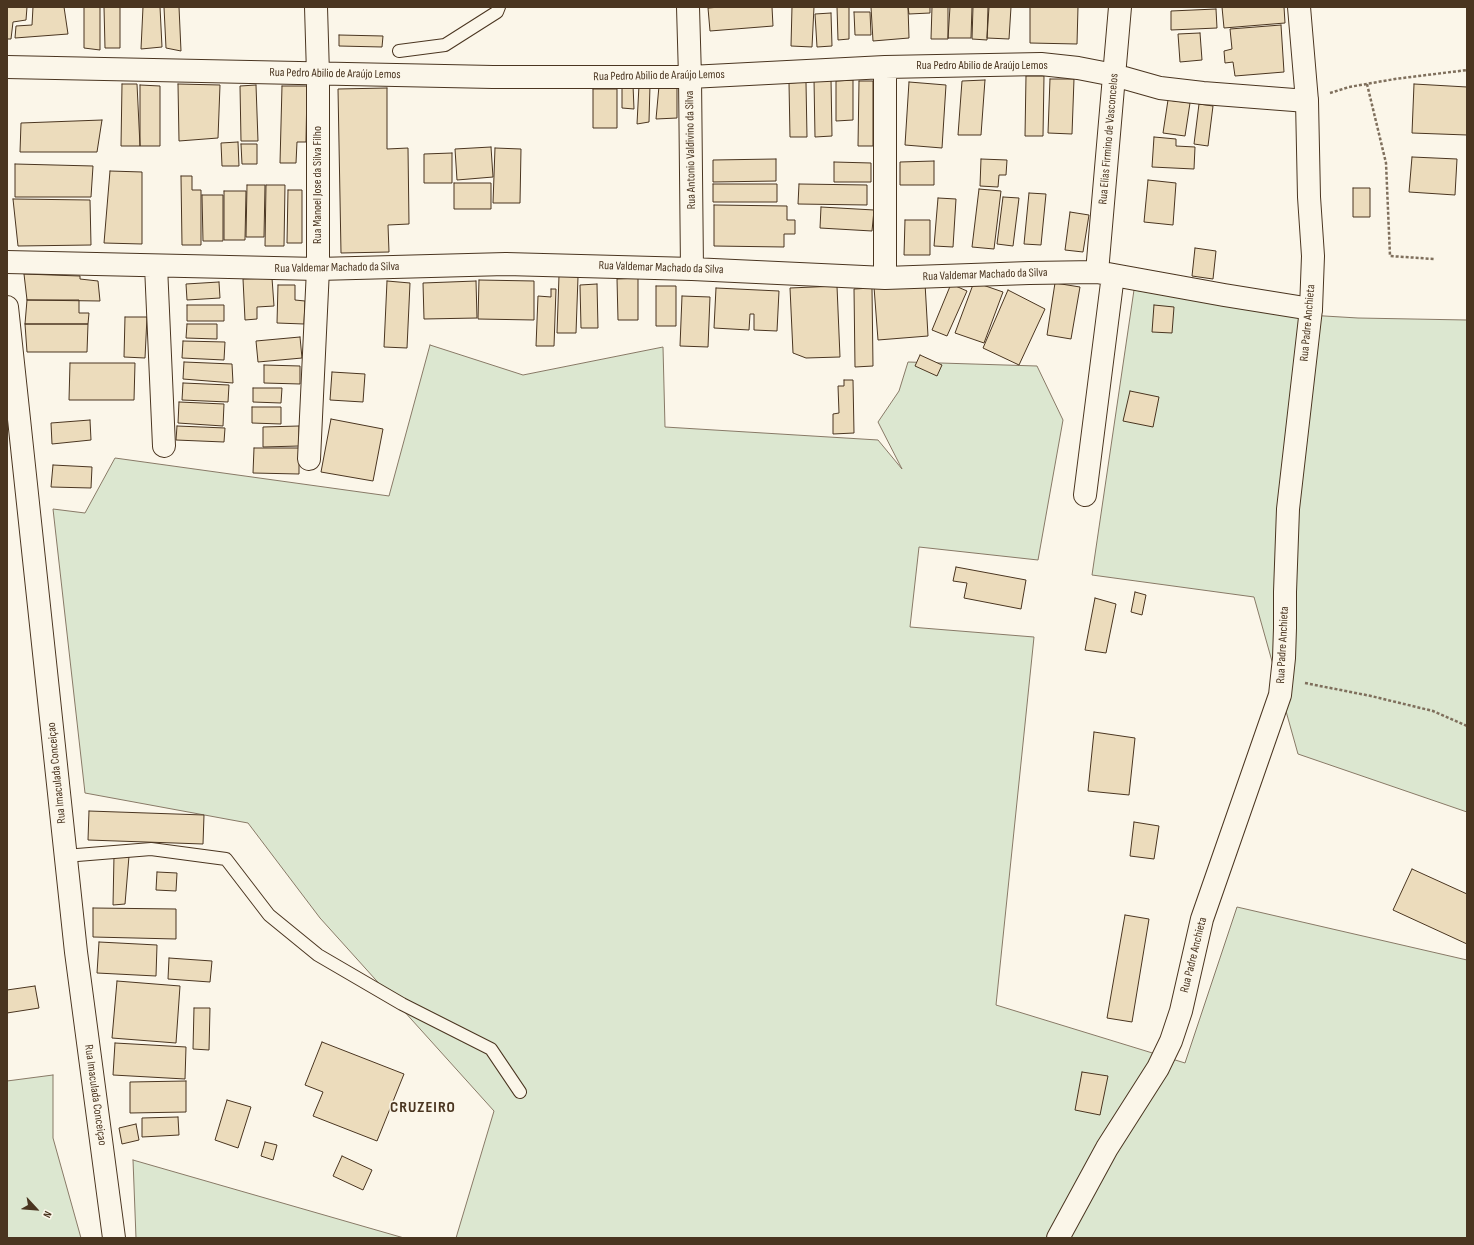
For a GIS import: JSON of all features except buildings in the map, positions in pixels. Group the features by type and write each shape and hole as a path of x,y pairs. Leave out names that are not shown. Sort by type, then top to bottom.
{"street":[{"name":"Rua Manoel Jose da Silva Filho","path":"309,459 318,269 318,74 316,7"},
{"name":"Rua Antonio Valdivino da Silva","path":"688,7 692,269"},
{"name":"Rua Elias Firmino de Vasconcelos","path":"1085,495 1105,273 1114,75 1120,7"},
{"name":"Rua Padre Anchieta","path":"1058,1238 1107,1148 1158,1068 1171,1041 1181,1011 1202,920 1272,721 1280,694 1285,628 1288,509 1311,309 1313,256 1308,197 1307,101 1299,7"},
{"name":"Rua Pedro Abilio de Araújo Lemos","path":"7,67 493,77 690,77 885,67 1041,64 1078,68 1114,75 1160,88 1307,101"},
{"path":"885,67 885,278"},
{"name":"Rua Valdemar Machado da Silva","path":"7,262 318,269 506,264 692,269 885,278 1105,273 1311,309"},
{"path":"156,266 164,446"},
{"name":"Rua Imaculada Conceiçao","path":"7,307 76,952 114,1238"}],"lane":[{"path":"399,51 445,45 497,12 499,7"},
{"path":"66,856 150,849 226,859 269,915 318,955 402,1004 491,1049 520,1092"}],"path":[{"path":"1307,101 1349,87 1467,70"},
{"path":"1367,84 1386,163 1390,256 1434,259"},
{"path":"1282,678 1371,696 1433,711 1467,726"}],"green space":[{"path":"1134,290 1291,314 1358,318 1467,320 1467,812 1298,754 1254,597 1092,575"},
{"path":"430,345 523,375 663,347 665,427 878,440 902,469 878,422 899,391 908,362 1037,366 1063,420 1038,560 919,547 910,627 1034,637 996,1005 1185,1063 1237,907 1467,960 1467,1238 456,1238 494,1111 320,918 248,823 85,793 53,509 85,513 115,458 389,496"},
{"path":"53,1075 53,1138 81,1238 7,1238 7,1081"},
{"path":"133,1160 404,1238 136,1238"}],"district":[{"name":"CRUZEIRO","path":"423,1108"}]}
